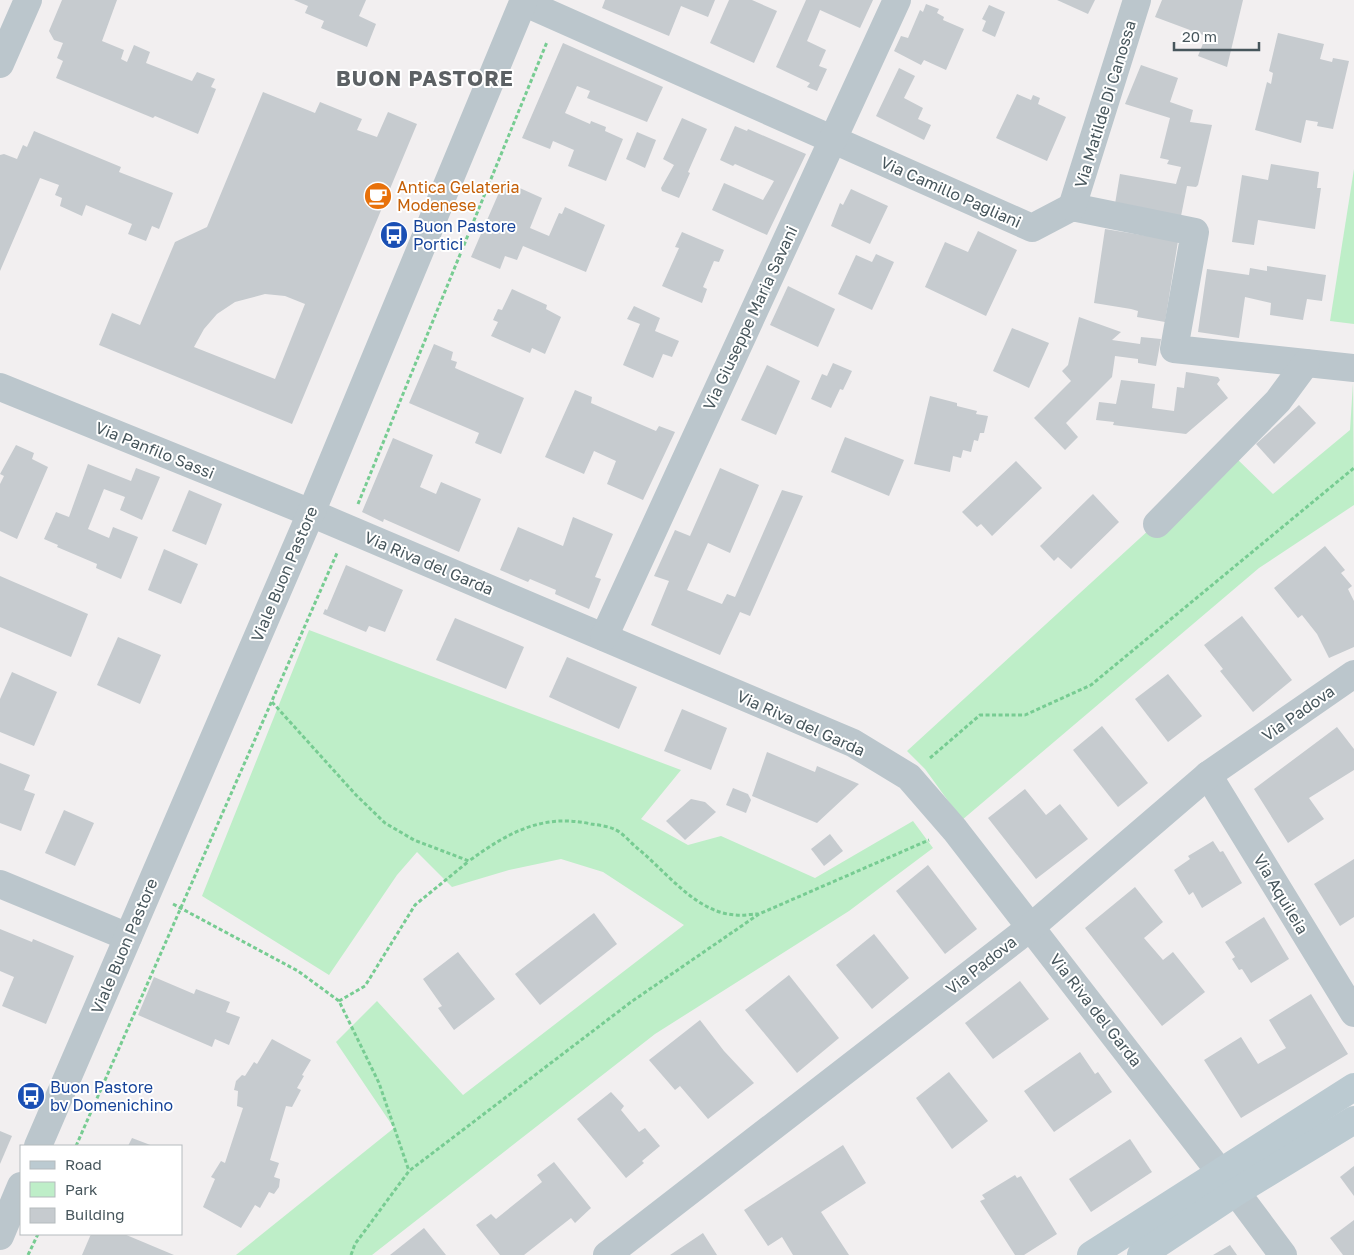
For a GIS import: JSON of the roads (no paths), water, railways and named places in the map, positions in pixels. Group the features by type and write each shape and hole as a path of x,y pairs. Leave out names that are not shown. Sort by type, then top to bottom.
{"main road":[{"path":"1141,1255 1228,1182 1354,1087"},
{"path":"1091,1255 1228,1182 1354,1120"}],"street":[{"path":"0,64 28,0"},
{"name":"Via Giuseppe Maria Savani","path":"604,637 897,0"},
{"name":"Via Matilde Di Canossa","path":"1072,208 1137,0"},
{"name":"Via Camillo Pagliani","path":"523,1 1032,228 1072,208"},
{"name":"Viale Buon Pastore","path":"38,1145 311,513 523,1"},
{"path":"1072,208 1195,232 1174,348 1354,368"},
{"path":"1157,524 1278,401 1306,363"},
{"name":"Via Panfilo Sassi","path":"0,387 311,513"},
{"name":"Via Riva del Garda","path":"311,513 853,743 909,777 955,830 1031,927 1283,1255"},
{"name":"Via Padova","path":"606,1255 1031,927 1208,775 1354,674"},
{"name":"Via Aquileia","path":"1208,775 1354,1013"},
{"path":"0,884 128,937"},
{"path":"0,1236 20,1188"}],"place":[{"name":"Antica Gelateria Modenese","path":"378,196"},
{"name":"Buon Pastore Portici","path":"394,235"},
{"name":"Buon Pastore bv Domenichino","path":"31,1096"}],"district":[{"name":"BUON PASTORE","path":"425,79"}]}
